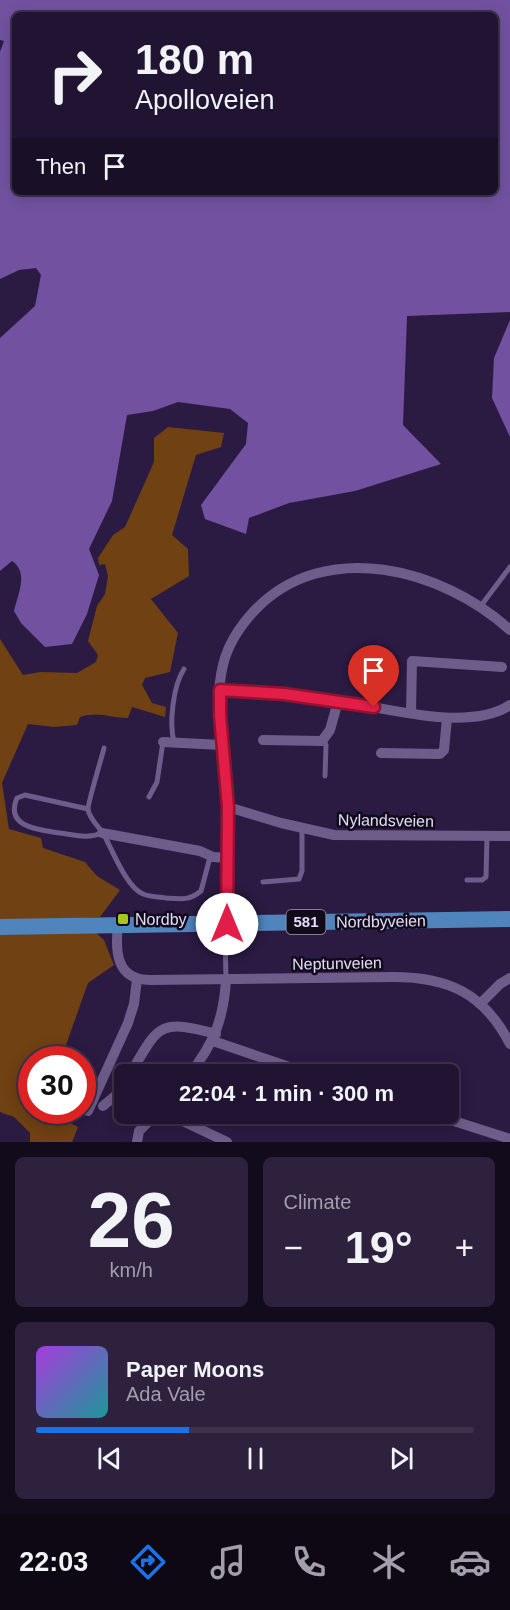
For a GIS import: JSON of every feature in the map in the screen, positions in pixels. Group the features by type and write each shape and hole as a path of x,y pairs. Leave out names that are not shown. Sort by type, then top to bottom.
{"main road":[{"name":"Nordbyveien","path":"0,927 118,925 226,930 510,919"}],"street":[{"path":"226,930 228,807 220,690 224,662 244,623 274,592 295,581 316,573 347,568 378,568 445,588 480,607 510,630"},
{"path":"411,713 412,661 502,667"},
{"path":"220,690 284,694 447,718 485,715 510,705"},
{"path":"263,740 316,742 324,740 330,730 338,701"},
{"path":"381,753 440,754 444,750 447,718"},
{"path":"169,742 222,745"},
{"name":"Nylandsveien","path":"228,807 302,828 344,836 510,836"},
{"path":"102,833 227,858"},
{"path":"96,1093 130,1017 137,979 124,968 117,956 118,925"},
{"name":"Neptunveien","path":"137,979 420,978 437,980 455,987 480,1004 510,1043"},
{"path":"480,1004 500,984 510,978"},
{"path":"197,1064 214,1038 223,1006 226,979"},
{"path":"136,1064 149,1041 162,1029 172,1027 184,1027 283,1064"},
{"path":"103,1106 114,1097"},
{"path":"459,1123 510,1140"},
{"path":"137,1142 139,1131 146,1124"},
{"path":"189,1124 227,1142"}],"lane":[{"path":"480,607 510,567"},
{"path":"502,575 510,576"},
{"path":"149,798 157,782 169,742 177,686 184,669"},
{"path":"324,740 326,745 325,776"},
{"path":"104,748 88,809 111,853 132,886 142,894 149,896 183,900 195,896 201,891 206,867 213,857"},
{"path":"88,809 25,795 17,798 14,806 19,820 24,826 33,829 94,837 102,833"},
{"path":"263,882 299,879 303,871 302,828"},
{"path":"467,880 482,880 486,877 487,836"},
{"path":"226,930 226,979"}],"shaded area":[{"path":"0,0 510,0 510,312 407,316 403,425 441,464 355,491 289,503 249,518 246,534 205,519 201,505 246,444 248,423 230,409 178,402 153,411 127,415 112,501 89,549 99,575 87,614 72,644 45,647 21,623 14,611 21,584 20,571 12,561 0,571 0,338 35,306 41,275 36,268 19,270 0,279 0,52 4,41 0,40"},
{"path":"510,320 510,437 492,398 494,358"},
{"path":"168,427 224,433 221,447 196,455 172,535 188,549 189,576 151,599 178,633 170,672 145,678 142,685 152,703 166,707 165,717 132,707 128,718 93,715 80,717 77,725 54,727 28,724 2,783 9,829 41,838 43,848 85,862 97,876 120,890 100,917 0,922 0,639 23,675 40,672 77,673 96,662 98,655 88,641 97,606 105,594 108,576 105,564 99,565 98,558 113,535 125,527 154,462 154,438"},
{"path":"94,931 104,940 114,965 88,983 66,1046 18,1046 18,1121 0,1112 0,932"},
{"path":"21,1124 72,1124 78,1127 72,1142 30,1142 30,1133"}],"place":[{"name":"Nordby","path":"123,919"}],"route":[{"path":"227,924 228,807 220,690 284,694 374,707"}]}
